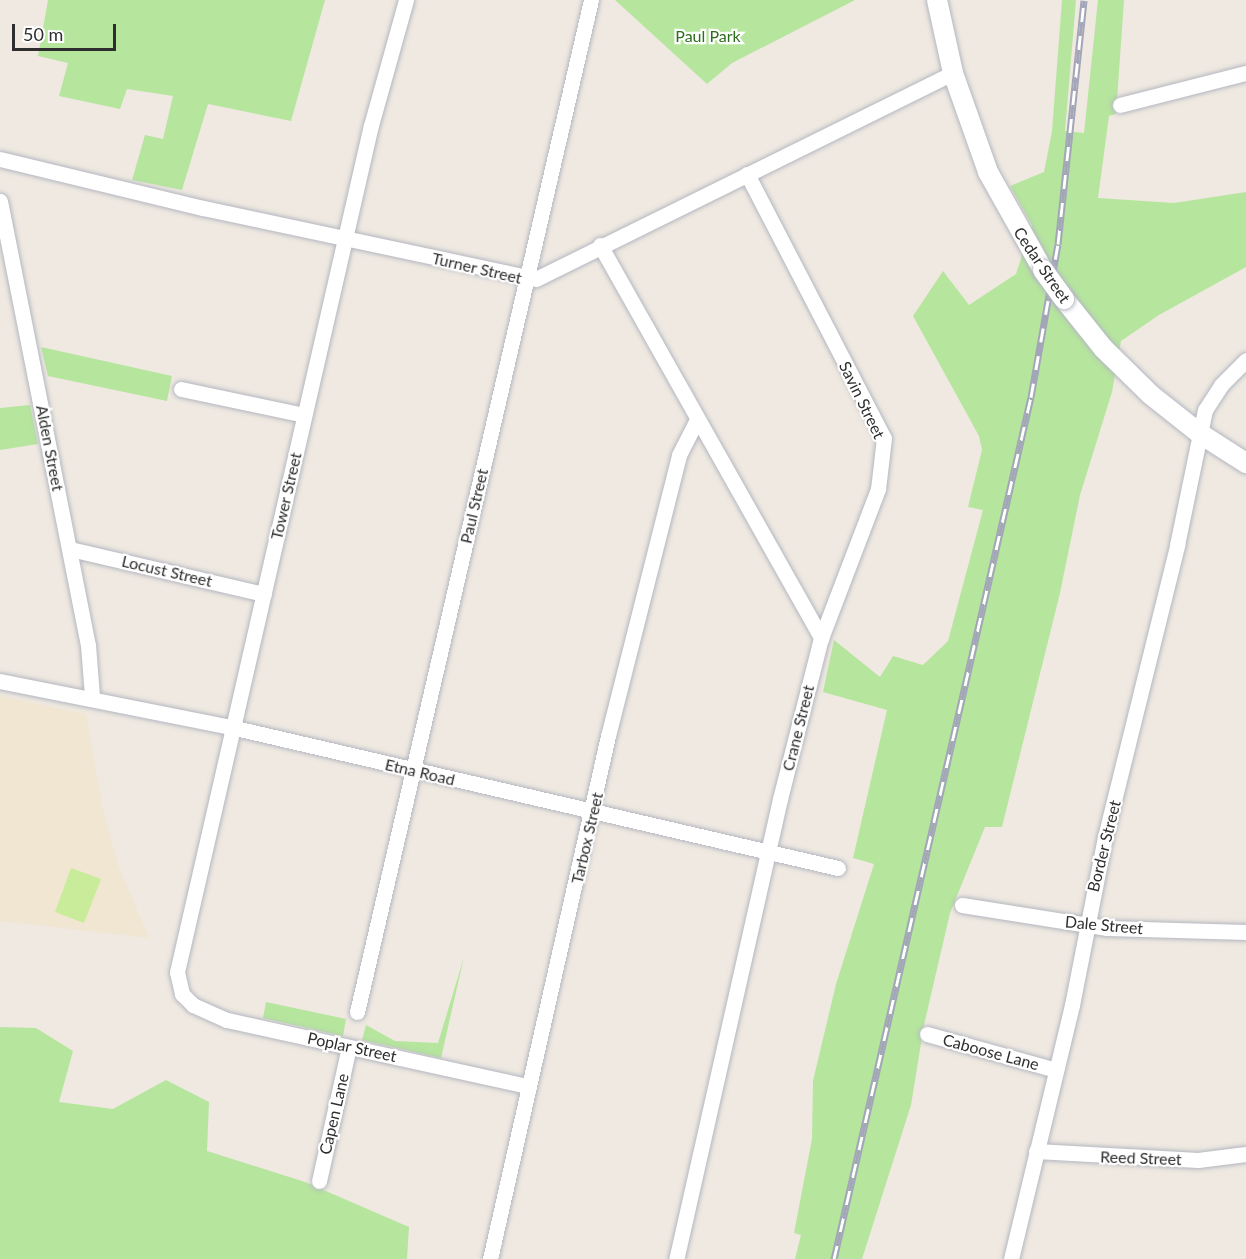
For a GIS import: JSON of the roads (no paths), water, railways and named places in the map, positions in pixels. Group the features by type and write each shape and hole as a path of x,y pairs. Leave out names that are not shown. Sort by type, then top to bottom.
{"street":[{"name":"Tower Street","path":"182,994 177,972 231,727 347,238 371,125 406,0"},
{"name":"Paul Street","path":"357,1011 591,0"},
{"name":"Cedar Street","path":"937,0 953,73 988,172 1042,270 1126,372 1198,433 1246,463"},
{"name":"Turner Street","path":"0,159 526,280 544,276 600,245 953,73"},
{"path":"1120,105 1246,73"},
{"name":"Savin Street","path":"747,174 884,438 878,489 821,638"},
{"name":"Alden Street","path":"0,201 88,645 92,696"},
{"path":"600,245 696,421 821,638"},
{"name":"Border Street","path":"1011,1259 1177,545 1198,433 1206,408 1221,385 1246,360"},
{"path":"181,389 304,415"},
{"name":"Tarbox Street","path":"490,1259 528,1086 679,454 696,421"},
{"name":"Locust Street","path":"70,549 264,594"},
{"name":"Crane Street","path":"676,1259 768,853 821,638"},
{"name":"Etna Road","path":"0,681 92,696 231,727 411,770 594,809 768,853 838,868"},
{"name":"Dale Street","path":"962,905 1087,925 1246,932"},
{"name":"Poplar Street","path":"182,994 194,1005 227,1020 528,1086"},
{"name":"Caboose Lane","path":"927,1034 1056,1070"},
{"name":"Capen Lane","path":"319,1181 349,1047"},
{"name":"Reed Street","path":"1036,1151 1198,1160 1246,1154"}],"railway":[{"path":"834,1259 1031,397 1058,244 1084,0"}],"park label":[{"name":"Paul Park","path":"708,36"}]}
